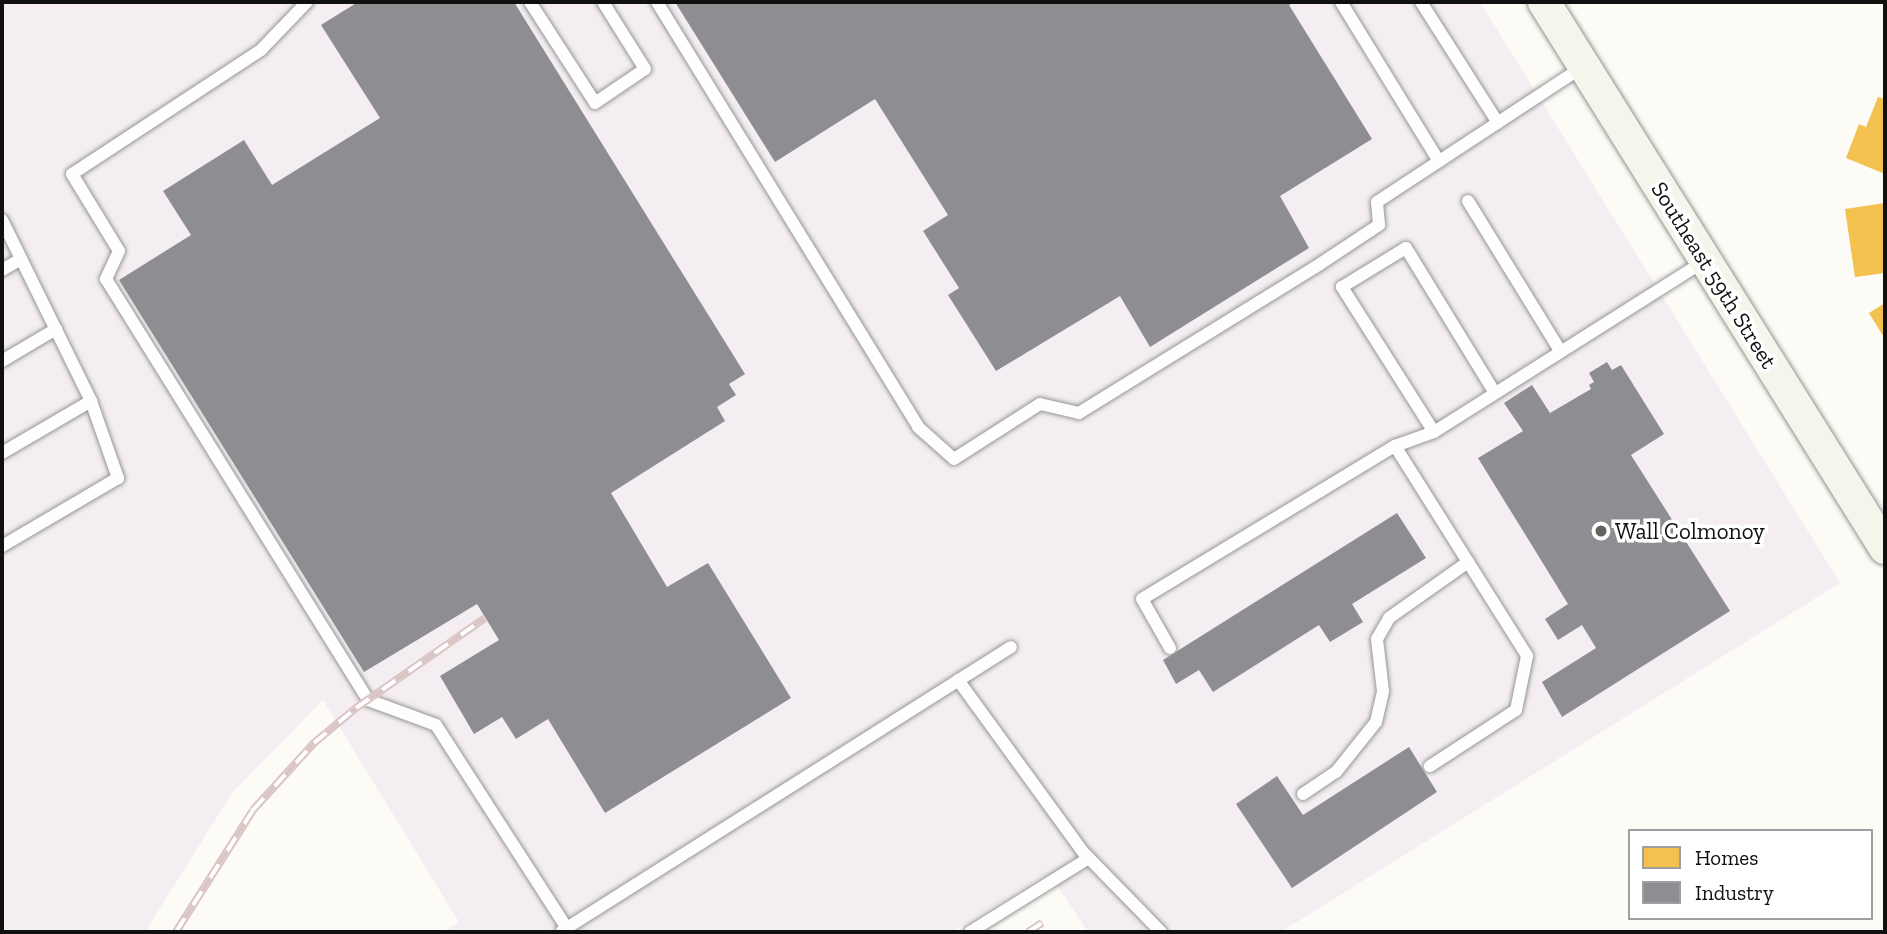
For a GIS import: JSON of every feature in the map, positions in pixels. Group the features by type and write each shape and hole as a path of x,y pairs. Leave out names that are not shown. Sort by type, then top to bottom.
{"main road":[{"name":"Southeast 59th Street","path":"1544,2 1885,548"}],"lane":[{"path":"307,2 261,50 72,174 119,251 106,279 368,700 436,725 564,930 1011,647"},
{"path":"530,2 595,103 645,69 603,2"},
{"path":"657,2 918,427 954,459 1040,404 1079,413 1379,225 1377,202 1584,66"},
{"path":"1341,2 1439,161"},
{"path":"1421,2 1498,123"},
{"path":"1468,201 1561,352"},
{"path":"2,220 91,401 118,478 2,546"},
{"path":"1434,432 1342,287 1406,248 1495,393"},
{"path":"2,270 21,259"},
{"path":"1170,648 1142,599 1395,446 1434,432 1705,260"},
{"path":"2,360 56,329"},
{"path":"2,453 91,401"},
{"path":"1395,446 1527,656 1516,710 1430,766"},
{"path":"1303,794 1336,772 1376,722 1383,691 1377,639 1389,618 1468,562"},
{"path":"958,680 1089,858 1161,932"},
{"path":"970,932 1089,858"}],"shaded area":[{"path":"2,2 1480,2 1840,583 1281,932 1088,932 1049,873 951,932 443,932 459,922 323,700 232,793 145,932 2,932"}],"building: Homes":[{"path":"1878,97 1885,99 1885,174 1846,158 1859,124 1866,127"},
{"path":"1885,203 1885,273 1855,277 1845,209"},
{"path":"1885,303 1885,339 1869,313"}],"building: Industry":[{"path":"358,2 514,2 745,374 729,384 736,395 717,407 725,421 611,493 667,587 708,563 791,698 605,813 548,719 516,739 502,717 474,734 440,676 499,640 477,604 364,672 119,280 191,235 163,191 244,140 272,185 380,118 321,25"},
{"path":"675,2 1294,2 1289,5 1372,139 1280,196 1309,248 1150,347 1120,296 996,371 948,295 959,288 923,231 948,215 875,99 775,162"},
{"name":"Wall Colmonoy","path":"1607,362 1612,370 1621,365 1664,434 1631,455 1730,611 1562,717 1542,682 1596,648 1582,625 1558,640 1545,619 1568,604 1478,458 1523,431 1504,403 1532,385 1550,413 1591,389 1589,385 1594,382 1589,373"},
{"path":"1397,513 1426,558 1352,604 1363,622 1330,642 1319,625 1213,692 1199,670 1176,684 1163,660"},
{"path":"1409,747 1437,792 1292,888 1236,804 1277,776 1303,815"}],"railway":[{"path":"176,932 253,810 314,743 356,708 485,618"},
{"path":"1028,932 1042,923"}],"place":[{"name":"Wall Colmonoy","path":"1601,531"}]}
